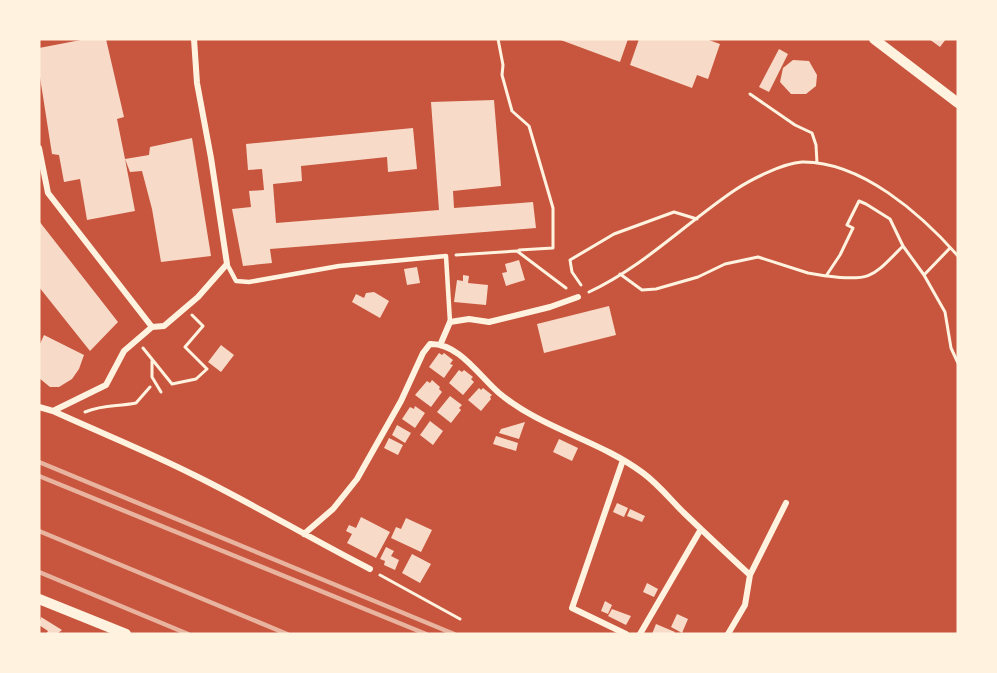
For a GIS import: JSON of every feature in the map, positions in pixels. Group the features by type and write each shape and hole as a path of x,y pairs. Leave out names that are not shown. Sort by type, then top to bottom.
{"street":[{"path":"54,411 106,385 124,351 152,327 165,326 198,297 227,264 211,158 196,83 194,39"},
{"path":"874,39 958,103"},
{"path":"39,148 48,194 152,327"},
{"path":"441,344 450,322 469,319 489,322 578,297"},
{"path":"304,534 333,509 357,479 402,401 423,353 430,344 441,344 454,351 499,392 528,414 623,460 645,474 750,575"},
{"path":"39,407 54,411 193,474 266,511 370,569"},
{"path":"623,460 572,608 626,634"},
{"path":"728,634 745,605 750,575 786,503"},
{"path":"640,634 702,529"},
{"path":"39,599 121,633"}],"lane":[{"path":"227,264 236,282 249,282 339,266 446,256 450,322"}],"path":[{"path":"446,256 553,248 554,208 529,126 512,111 502,75 503,65 498,39"},
{"path":"750,94 795,125 812,133 818,163"},
{"path":"697,219 674,212 614,234 570,260 572,272 587,293 660,248 735,190 761,175 799,162 832,165 858,175 886,191 958,256"},
{"path":"826,276 840,255 853,228 847,225 859,201 890,219 903,246 924,275 945,312 951,348 958,363"},
{"path":"620,274 642,290 656,289 698,277 724,264 758,257 808,273 851,279 874,275 903,246"},
{"path":"924,275 951,248"},
{"path":"517,251 578,297"},
{"path":"136,340 172,384 196,379 207,369 185,347 203,326"},
{"path":"152,361 152,377 161,392"},
{"path":"80,424 83,412 102,405 124,406 136,403 150,387"},
{"path":"370,569 460,619"}],"building":[{"path":"86,39 106,39 124,117 117,119 135,211 87,220 80,179 64,182 59,155 52,154 39,71 39,48"},
{"path":"558,39 628,39 620,62"},
{"path":"639,39 706,39 720,44 708,79 697,75 692,88 630,65"},
{"path":"929,39 946,39 940,47"},
{"path":"779,49 788,54 769,92 759,87"},
{"path":"793,60 809,61 817,75 816,86 806,94 791,94 780,82 783,68"},
{"path":"494,100 501,186 453,191 454,208 533,202 536,228 270,249 272,263 243,266 232,209 251,207 249,191 264,190 262,169 248,170 246,144 413,128 417,169 388,172 387,157 301,166 302,181 273,184 276,223 439,210 431,102"},
{"path":"192,138 211,256 161,262 152,209 142,171 130,172 125,159 149,155 150,147"},
{"path":"39,221 118,322 90,351 39,287"},
{"path":"519,260 525,280 506,286 502,273 507,272 505,264"},
{"path":"417,267 420,283 407,285 404,269"},
{"path":"463,275 469,276 468,283 488,285 486,305 454,302 457,280 463,281"},
{"path":"374,292 389,301 380,318 352,302 356,294 364,298 366,293"},
{"path":"609,306 616,335 544,353 537,324"},
{"path":"44,335 84,355 72,379 59,387 50,387 39,378 39,346"},
{"path":"221,345 234,355 221,372 208,362"},
{"path":"439,353 442,355 444,353 453,360 450,364 453,365 444,378 429,367"},
{"path":"459,370 462,372 464,370 473,377 471,379 474,382 463,395 449,383"},
{"path":"432,380 442,392 431,407 415,395 427,381 430,383"},
{"path":"479,388 481,390 483,388 492,395 481,411 468,400"},
{"path":"450,396 462,405 451,423 437,412"},
{"path":"415,406 425,413 415,428 402,419 410,407 414,409"},
{"path":"430,421 443,431 433,445 420,435"},
{"path":"525,422 519,439 499,433 501,429"},
{"path":"397,425 411,433 405,443 392,435"},
{"path":"496,436 518,443 516,451 493,444"},
{"path":"389,438 403,445 398,455 384,448"},
{"path":"559,439 578,448 572,461 553,452"},
{"path":"617,503 628,508 624,517 613,512"},
{"path":"630,509 645,516 642,522 627,516"},
{"path":"361,517 390,532 376,558 347,543 352,534 346,531 349,525 356,528"},
{"path":"406,518 432,530 421,552 391,538 396,527 401,529"},
{"path":"386,547 394,551 391,556 399,560 395,570 384,565 385,561 380,559"},
{"path":"412,554 431,564 420,583 402,573"},
{"path":"647,583 658,589 654,597 643,592"},
{"path":"605,601 612,605 608,614 601,611"},
{"path":"612,609 631,616 626,625 608,616"},
{"path":"677,614 688,619 682,633 671,627"},
{"path":"41,617 62,630 57,634 46,634 48,631 39,625"},
{"path":"656,624 675,632 674,634 652,634"}],"railway":[{"path":"39,462 454,634"},
{"path":"39,476 426,634"},
{"path":"39,531 287,634"},
{"path":"39,572 188,634"}]}
